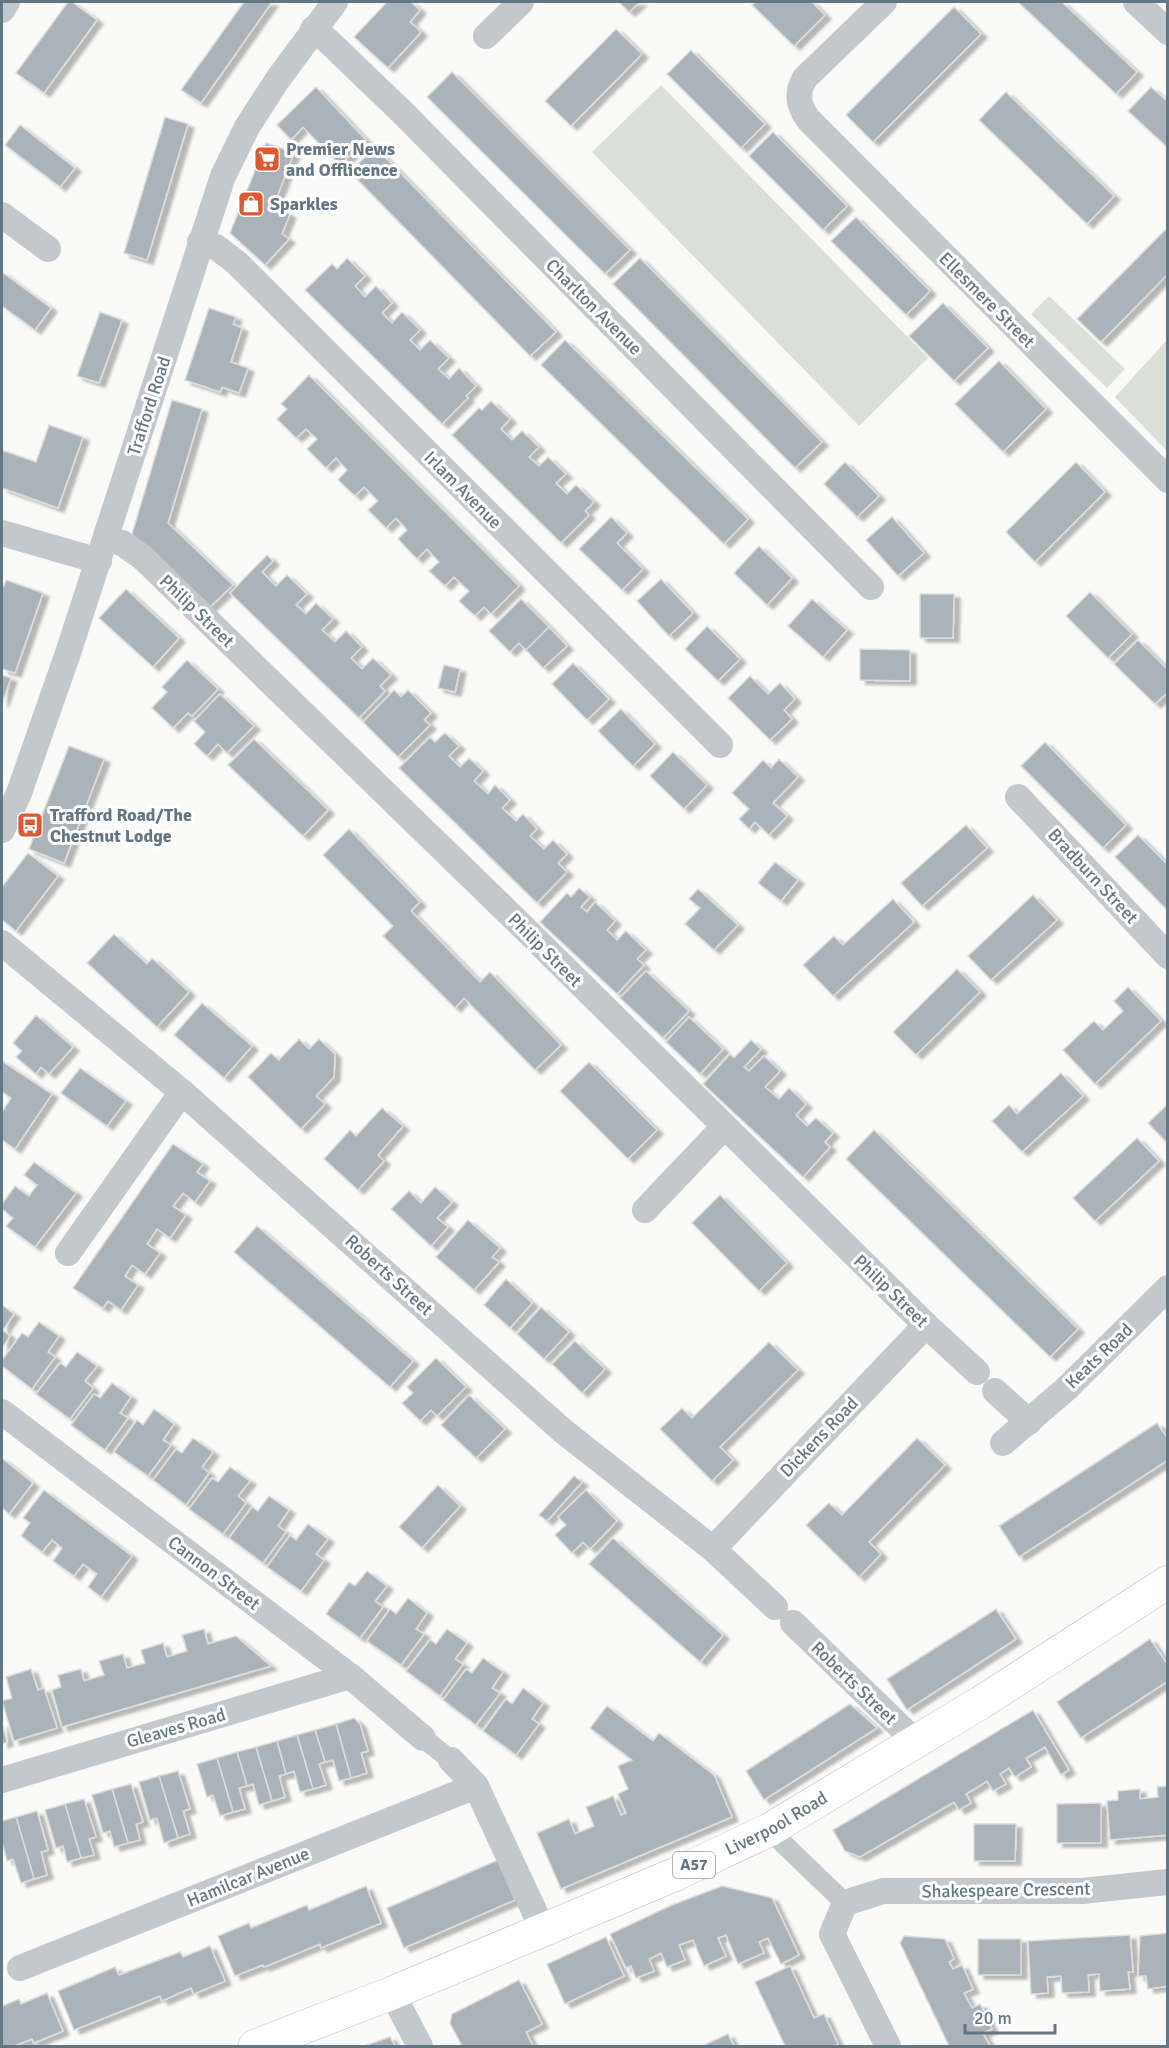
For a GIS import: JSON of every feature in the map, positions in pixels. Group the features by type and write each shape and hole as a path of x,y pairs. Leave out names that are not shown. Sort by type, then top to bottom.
{"main road":[{"name":"Liverpool Road","path":"255,2046 392,1993 543,1930 676,1874 769,1830 980,1703 1167,1582"}],"street":[{"path":"2,10 7,2"},
{"name":"Trafford Road","path":"2,830 19,793 38,740 223,176 247,127 313,29 335,2"},
{"path":"486,36 521,2"},
{"path":"1136,2 1167,32"},
{"name":"Ellesmere Street","path":"876,4 805,78 800,86 798,98 801,110 1167,480"},
{"name":"Charlton Avenue","path":"313,29 327,39 402,112 871,587"},
{"path":"2,215 48,249"},
{"name":"Irlam Avenue","path":"200,242 216,247 237,263 720,745"},
{"name":"Philip Street","path":"2,533 102,549 122,543 142,557 926,1325 977,1372"},
{"name":"Bradburn Street","path":"1018,797 1167,956"},
{"name":"Roberts Street","path":"2,943 182,1092 563,1431 713,1549 916,1742"},
{"path":"68,1253 182,1092"},
{"path":"645,1210 724,1127"},
{"name":"Keats Road","path":"1003,1443 1066,1389 1167,1288"},
{"name":"Dickens Road","path":"713,1549 926,1325"},
{"path":"977,1372 1029,1422"},
{"name":"Cannon Street","path":"2,1412 350,1677 423,1738"},
{"name":"Gleaves Road","path":"2,1780 350,1677"},
{"path":"423,1738 452,1761 476,1786 543,1930"},
{"name":"Hamilcar Avenue","path":"20,1968 476,1786"},
{"path":"769,1830 845,1903 832,1934 888,2046"},
{"name":"Shakespeare Crescent","path":"845,1903 883,1891 1082,1891 1167,1882"},
{"path":"392,1993 420,2046"}],"shaded area":[{"path":"661,85 928,358 859,426 592,152"},
{"path":"1049,296 1125,369 1107,388 1031,314"},
{"path":"1167,340 1167,451 1115,397"}],"building":[{"path":"68,2 72,2 97,20 44,93 16,73"},
{"path":"244,2 272,2 201,103 181,90"},
{"path":"387,2 411,2 420,10 410,22 421,32 388,68 354,37"},
{"path":"619,2 640,2 629,12"},
{"path":"756,2 812,2 825,15 794,46 752,5"},
{"path":"1018,2 1062,2 1137,72 1116,94"},
{"path":"954,7 981,34 873,142 846,115"},
{"path":"616,29 642,54 571,126 545,101"},
{"path":"691,50 765,124 741,148 667,74"},
{"path":"452,72 630,250 605,274 427,97"},
{"path":"316,87 366,140 340,165 303,127 291,140 277,125"},
{"path":"1151,87 1168,102 1168,148 1128,111"},
{"path":"1006,92 1114,196 1087,224 979,120"},
{"path":"165,117 188,124 147,260 124,253"},
{"path":"20,125 75,168 60,187 5,145"},
{"path":"773,132 847,206 823,230 749,156"},
{"path":"266,143 294,153 273,207 290,214 282,234 289,239 265,265 230,233"},
{"path":"375,147 556,332 530,356 350,172"},
{"path":"856,217 930,291 906,315 831,241"},
{"path":"1168,227 1168,274 1101,342 1077,319"},
{"path":"347,258 365,276 355,286 365,297 376,286 392,303 382,313 392,323 402,312 420,330 410,340 420,350 430,340 449,358 438,369 449,379 459,368 476,386 466,396 468,398 442,424 305,290 332,264 337,269"},
{"path":"640,258 822,442 795,468 613,284"},
{"path":"2,272 51,308 35,330 2,306"},
{"path":"943,303 988,348 954,381 909,336"},
{"path":"209,308 236,317 233,324 242,328 231,362 248,368 239,393 222,387 220,392 185,380"},
{"path":"100,312 122,320 99,383 77,376"},
{"path":"565,340 748,519 724,544 541,365"},
{"path":"999,361 1046,409 1003,452 955,404"},
{"path":"309,375 519,586 491,614 484,607 475,616 459,601 469,591 454,577 445,586 429,571 439,562 427,549 417,559 398,539 407,530 396,518 386,528 368,510 378,501 364,487 355,496 338,480 347,470 336,458 326,468 307,449 317,439 306,429 296,438 277,419 287,409 281,404"},
{"path":"172,400 202,409 168,523 233,585 209,608 132,534"},
{"path":"491,401 510,419 501,429 512,440 522,431 539,447 529,457 539,466 548,457 566,474 556,483 567,494 576,485 594,502 585,511 589,515 561,543 452,435 479,408 482,410"},
{"path":"49,425 83,437 58,508 2,488 2,450 36,462"},
{"path":"845,462 879,496 857,517 824,484"},
{"path":"1076,462 1105,492 1035,562 1006,532"},
{"path":"611,517 627,533 617,543 643,569 622,590 579,549"},
{"path":"892,517 924,553 898,576 866,540"},
{"path":"759,546 792,578 767,605 734,573"},
{"path":"267,555 273,561 262,572 276,586 287,575 307,594 296,605 306,614 316,603 333,619 322,630 335,642 346,631 362,647 351,658 362,669 373,658 391,675 380,686 385,691 359,718 230,593"},
{"path":"661,579 693,613 669,636 637,601"},
{"path":"6,580 43,593 15,673 2,669 2,585 4,586"},
{"path":"126,589 179,638 153,667 99,618"},
{"path":"1090,592 1132,634 1108,658 1066,616"},
{"path":"920,594 954,594 953,638 920,638"},
{"path":"521,599 549,627 526,650 519,643 510,652 489,631"},
{"path":"812,599 847,630 823,657 788,626"},
{"path":"707,626 740,659 718,681 685,649"},
{"path":"549,627 567,646 543,668 526,650"},
{"path":"1138,640 1168,670 1168,692 1155,704 1114,664"},
{"path":"860,649 910,650 910,681 860,680"},
{"path":"187,660 218,689 192,716 188,713 173,728 152,708 167,692 162,687"},
{"path":"573,663 609,699 587,720 552,684"},
{"path":"444,665 460,669 455,692 438,688"},
{"path":"2,675 11,678 2,704"},
{"path":"750,676 768,694 780,683 795,699 784,710 792,719 770,740 728,698"},
{"path":"394,690 401,697 408,690 431,713 424,720 430,725 398,757 363,722"},
{"path":"220,694 254,726 227,753 218,744 207,756 194,744 205,732 194,721"},
{"path":"621,709 655,744 633,766 598,731"},
{"path":"445,733 459,746 449,756 460,767 469,758 483,771 474,781 488,794 495,785 510,800 502,808 516,821 523,814 537,829 530,836 544,849 553,840 567,854 558,863 567,872 537,903 399,768 430,737 435,742"},
{"path":"254,739 328,810 303,836 228,765"},
{"path":"1045,742 1126,825 1103,848 1021,766"},
{"path":"69,746 104,759 64,863 29,849"},
{"path":"673,752 707,785 684,809 650,776"},
{"path":"779,759 798,777 773,803 787,816 769,835 755,822 749,829 739,819 749,809 732,793 763,760 771,768"},
{"path":"966,825 987,848 922,906 901,883"},
{"path":"349,829 420,902 411,911 480,982 490,972 561,1045 535,1070 464,998 455,1008 383,936 393,926 323,855"},
{"path":"1138,835 1168,865 1168,911 1115,857"},
{"path":"28,853 58,876 16,931 2,920 2,887"},
{"path":"775,862 798,880 781,901 758,883"},
{"path":"579,888 590,897 581,907 587,912 595,902 615,921 607,930 617,940 626,931 646,950 637,959 644,965 617,994 540,922 567,893 571,897"},
{"path":"698,889 738,925 714,950 685,924 700,908 689,899"},
{"path":"1033,895 1057,920 991,980 968,956"},
{"path":"893,899 914,922 833,996 803,965 834,936 843,945"},
{"path":"114,934 147,964 152,958 189,992 157,1027 87,963"},
{"path":"957,969 980,992 916,1055 893,1032"},
{"path":"646,971 689,1011 663,1038 620,998"},
{"path":"1128,987 1161,1021 1095,1084 1063,1050 1094,1021 1103,1030 1123,1011 1114,1001"},
{"path":"202,1003 252,1046 224,1078 174,1035"},
{"path":"36,1015 73,1047 49,1074 41,1067 36,1074 16,1057 22,1051 13,1043"},
{"path":"689,1017 723,1049 700,1074 666,1042"},
{"path":"299,1039 309,1049 319,1039 335,1054 334,1077 316,1096 325,1104 301,1129 248,1077 271,1053 279,1060"},
{"path":"751,1040 761,1049 744,1067 749,1071 764,1056 780,1071 765,1087 779,1099 789,1088 806,1104 796,1115 807,1126 816,1118 833,1133 825,1142 830,1147 803,1177 703,1084 730,1054 734,1058"},
{"path":"2,1061 52,1094 15,1149 2,1140 2,1112 11,1098 2,1092"},
{"path":"589,1062 657,1130 628,1159 560,1091"},
{"path":"80,1068 126,1101 107,1126 61,1093"},
{"path":"1061,1073 1083,1096 1022,1152 992,1121 1009,1105 1017,1114"},
{"path":"1168,1104 1168,1144 1148,1123"},
{"path":"382,1108 403,1126 378,1155 384,1161 358,1190 324,1159 350,1130 356,1136"},
{"path":"874,1130 1078,1329 1050,1357 846,1159"},
{"path":"1137,1138 1159,1161 1095,1221 1073,1198"},
{"path":"173,1144 203,1164 197,1172 210,1181 195,1202 183,1193 173,1206 186,1215 170,1238 157,1229 147,1244 160,1253 145,1274 132,1265 125,1276 138,1285 121,1310 108,1301 103,1308 73,1288"},
{"path":"34,1162 76,1193 35,1247 6,1226 13,1218 2,1209 2,1204 15,1186 29,1196 37,1185 24,1175"},
{"path":"435,1187 452,1202 437,1218 448,1227 431,1246 391,1209 409,1191 421,1203"},
{"path":"720,1195 787,1263 759,1291 692,1223"},
{"path":"468,1220 500,1248 492,1257 499,1262 474,1290 436,1257"},
{"path":"257,1226 413,1361 390,1387 234,1252"},
{"path":"506,1279 532,1303 510,1328 484,1305"},
{"path":"2,1305 14,1314 3,1330 10,1336 2,1348"},
{"path":"541,1307 569,1332 544,1359 517,1334"},
{"path":"39,1322 59,1336 48,1352 55,1357 32,1389 2,1366 2,1360 22,1333 28,1337"},
{"path":"575,1341 605,1369 582,1393 552,1364"},
{"path":"769,1342 798,1370 720,1447 733,1460 712,1481 660,1429 682,1408 692,1418"},
{"path":"77,1352 97,1366 85,1381 93,1388 70,1419 36,1394 60,1363 66,1367"},
{"path":"436,1358 466,1387 437,1416 431,1410 420,1421 402,1403 413,1393 407,1387"},
{"path":"112,1383 131,1397 120,1413 128,1418 105,1450 71,1425 94,1394 100,1398"},
{"path":"469,1395 505,1429 476,1458 441,1425"},
{"path":"154,1409 174,1424 163,1440 171,1445 148,1476 114,1452 137,1420 143,1425"},
{"path":"1157,1423 1168,1439 1168,1460 1019,1557 999,1526"},
{"path":"193,1438 213,1452 202,1467 209,1473 186,1505 153,1480 176,1449 182,1453"},
{"path":"917,1438 945,1465 869,1542 881,1554 859,1577 806,1525 829,1503 842,1515"},
{"path":"2,1458 33,1483 9,1514 2,1508"},
{"path":"230,1467 250,1481 238,1496 246,1503 223,1534 189,1509 212,1478 218,1482"},
{"path":"574,1476 582,1482 547,1521 539,1515"},
{"path":"438,1485 460,1506 422,1548 399,1527"},
{"path":"44,1490 132,1556 101,1597 88,1587 97,1574 83,1564 74,1576 53,1561 62,1548 52,1540 42,1552 21,1536 30,1523 23,1518"},
{"path":"586,1490 617,1521 590,1549 583,1542 572,1553 555,1535 566,1525 558,1517"},
{"path":"269,1496 289,1510 278,1526 286,1532 263,1563 229,1538 252,1507 258,1511"},
{"path":"308,1524 328,1539 316,1554 324,1560 301,1591 267,1567 290,1535 296,1540"},
{"path":"613,1538 723,1635 700,1662 589,1564"},
{"path":"367,1571 387,1586 375,1601 383,1607 360,1638 326,1614 349,1582 355,1586"},
{"path":"408,1598 427,1613 416,1629 424,1634 401,1665 367,1641 390,1609 396,1614"},
{"path":"996,1609 1016,1639 907,1710 887,1679"},
{"path":"204,1629 208,1644 236,1636 271,1666 62,1727 52,1690 61,1687 58,1675 81,1669 84,1681 104,1675 99,1661 123,1654 127,1668 145,1663 141,1650 163,1643 167,1657 187,1651 182,1635"},
{"path":"447,1629 467,1643 455,1659 463,1664 440,1696 406,1671 430,1640 436,1644"},
{"path":"1150,1639 1168,1665 1168,1681 1081,1738 1057,1702"},
{"path":"483,1658 503,1672 492,1688 500,1693 476,1725 443,1700 466,1669 472,1673"},
{"path":"31,1669 38,1690 44,1688 57,1728 14,1741 2,1701 12,1698 6,1677"},
{"path":"523,1688 543,1703 532,1719 539,1724 516,1755 483,1731 506,1699 512,1704"},
{"path":"850,1704 877,1728 764,1800 746,1771"},
{"path":"607,1706 653,1741 659,1733 714,1775 732,1817 561,1889 537,1833 569,1819 575,1834 594,1826 586,1807 613,1796 621,1815 626,1813 618,1794 628,1789 618,1766 632,1760 590,1728"},
{"path":"1033,1710 1069,1770 1061,1775 1045,1747 1026,1758 1031,1767 1015,1777 1009,1768 1000,1774 1006,1784 993,1791 987,1781 966,1794 971,1803 959,1810 954,1802 860,1857 845,1851 833,1830"},
{"path":"354,1718 360,1724 368,1751 361,1753 367,1773 351,1778 336,1724"},
{"path":"2,1723 7,1742 2,1744"},
{"path":"336,1724 351,1778 339,1781 333,1760 325,1762 315,1730"},
{"path":"315,1730 325,1762 319,1764 326,1785 313,1789 297,1735"},
{"path":"297,1735 313,1789 300,1792 294,1771 286,1774 277,1741"},
{"path":"277,1741 286,1774 279,1776 285,1797 272,1801 256,1747"},
{"path":"256,1747 272,1801 259,1805 253,1784 247,1786 237,1752"},
{"path":"237,1752 247,1786 239,1788 245,1809 233,1812 217,1758"},
{"path":"217,1758 233,1812 220,1816 213,1795 207,1797 197,1764"},
{"path":"178,1771 190,1809 183,1811 190,1834 178,1838 159,1776"},
{"path":"159,1776 178,1838 164,1843 157,1818 150,1820 139,1782"},
{"path":"131,1784 143,1822 136,1824 140,1840 128,1843 112,1789"},
{"path":"1168,1786 1168,1835 1110,1840 1107,1801 1118,1800 1118,1791 1140,1789 1140,1799 1158,1797 1157,1787"},
{"path":"112,1789 128,1843 114,1847 110,1831 103,1833 92,1795"},
{"path":"84,1799 96,1837 89,1839 94,1855 81,1858 65,1804"},
{"path":"1101,1803 1101,1843 1057,1843 1057,1804"},
{"path":"65,1804 81,1858 67,1862 63,1846 56,1848 45,1810"},
{"path":"37,1811 48,1850 41,1852 47,1875 34,1879 16,1817"},
{"path":"16,1817 34,1879 21,1883 13,1859 7,1861 2,1842 2,1821"},
{"path":"974,1824 1016,1824 1015,1861 974,1861"},
{"path":"498,1860 515,1900 404,1948 387,1908"},
{"path":"366,1886 381,1923 321,1948 320,1944 235,1976 218,1936 249,1923 251,1928 307,1905 309,1910"},
{"path":"722,1886 772,1898 799,1955 781,1964 768,1938 759,1942 764,1953 738,1964 726,1935 718,1938 726,1956 704,1966 693,1940 679,1945 685,1960 667,1967 661,1953 649,1959 654,1971 636,1978 631,1966 626,1968 610,1934 672,1905"},
{"path":"1168,1933 1168,1986 1148,1989 1146,1976 1138,1976 1140,1936"},
{"path":"1130,1935 1133,1972 1128,1972 1130,1989 1100,1991 1099,1974 1088,1975 1089,1992 1062,1993 1061,1976 1047,1977 1048,1993 1031,1994 1028,1941"},
{"path":"904,1936 945,1939 954,1959 949,1962 953,1969 962,1965 973,1989 964,1993 972,2008 980,2004 992,2029 983,2033 990,2046 949,2046 900,1943"},
{"path":"606,1937 624,1976 565,2004 547,1964"},
{"path":"978,1939 1021,1939 1021,1975 978,1975"},
{"path":"210,1946 225,1981 194,1994 191,1988 162,2001 160,1996 74,2030 58,1991 115,1967 119,1975 180,1952 183,1957"},
{"path":"790,1966 814,2018 824,2014 838,2044 833,2046 785,2046 755,1982"},
{"path":"519,1980 542,2024 526,2032 533,2046 462,2046 450,2023 452,2014"},
{"path":"47,1993 63,2031 34,2043 32,2039 14,2046 2,2046 2,2006 19,1999 21,2004"},
{"path":"728,2034 734,2046 702,2046"},
{"path":"390,2037 395,2046 364,2046"}],"place":[{"name":"Premier News and Offlicence","path":"267,159"},
{"name":"Sparkles","path":"251,204"},
{"name":"Trafford Road/The Chestnut Lodge","path":"30,825"}]}
